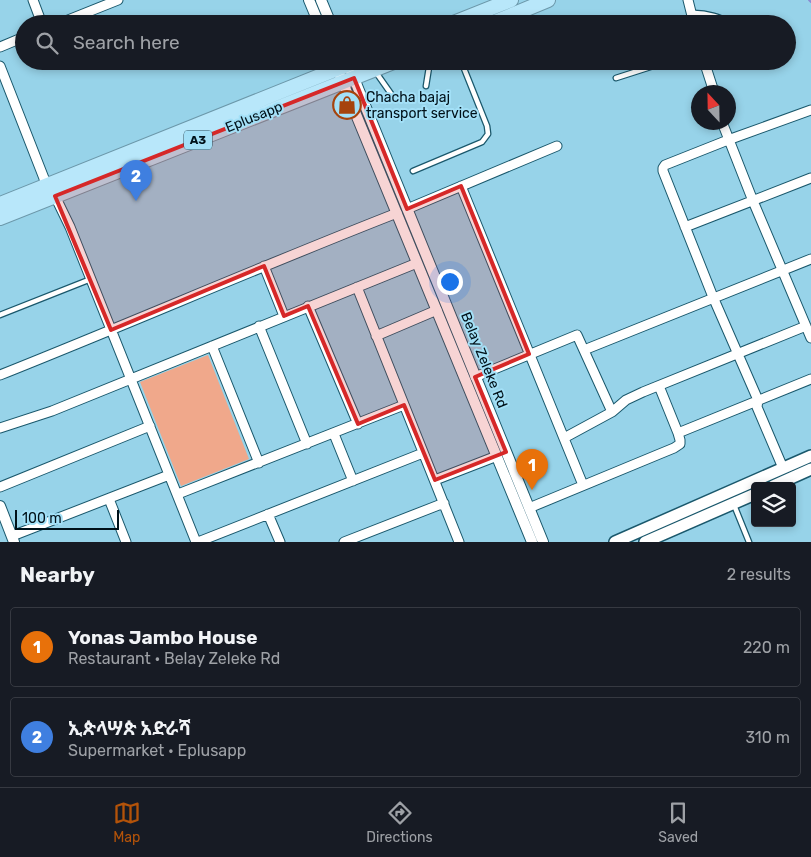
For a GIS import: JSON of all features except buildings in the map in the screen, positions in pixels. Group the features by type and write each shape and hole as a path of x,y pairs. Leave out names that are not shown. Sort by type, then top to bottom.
{"highway":[{"path":"474,15 511,0"},
{"path":"512,15 548,0"},
{"name":"A3","path":"0,218 51,191 341,70"},
{"name":"A3","path":"0,204 51,191"}],"main road":[{"path":"615,542 811,456"},
{"path":"782,482 811,469"},
{"path":"645,542 751,496"}],"street":[{"path":"33,0 39,15"},
{"path":"80,15 118,0"},
{"path":"309,0 315,15"},
{"path":"322,0 328,15"},
{"path":"688,0 691,13"},
{"path":"0,47 15,41"},
{"path":"0,66 51,191 70,228 197,542 221,538 268,514 423,453"},
{"name":"Belay Zeleke Rd","path":"347,70 407,209 442,308 501,454 529,508 542,542"},
{"name":"Belay Zeleke Rd","path":"347,70 397,213 417,263 442,308 476,377 532,542"},
{"path":"707,70 712,85"},
{"path":"783,468 757,407 758,400 713,297 662,168 665,165 728,140 811,110"},
{"path":"725,130 811,338"},
{"path":"0,375 557,146"},
{"path":"685,228 811,178"},
{"path":"461,186 583,485"},
{"path":"584,350 811,259"},
{"path":"0,428 52,411 417,263"},
{"path":"264,266 284,316"},
{"path":"357,287 459,542"},
{"path":"308,306 358,424"},
{"path":"376,336 442,308"},
{"path":"260,326 307,444"},
{"path":"564,438 612,412 626,400 806,326"},
{"path":"476,377 577,335 612,412"},
{"path":"212,346 259,463"},
{"path":"678,433 811,379"},
{"path":"529,508 680,444 678,433 659,386"},
{"path":"178,494 404,406"},
{"path":"0,487 150,426"},
{"path":"334,434 353,481"},
{"path":"435,480 501,454"},
{"path":"0,506 13,539 169,474"},
{"path":"109,498 124,541"},
{"path":"344,542 444,503"},
{"path":"268,514 280,542"}],"lane":[{"path":"691,13 700,12 712,15"},
{"path":"376,70 394,98"},
{"path":"426,86 429,70"},
{"path":"413,171 482,142 488,134 487,126 465,70"},
{"path":"616,78 641,70"},
{"path":"0,315 91,279"},
{"path":"729,492 749,542"}],"highlighted area":[{"path":"354,78 407,209 461,186 529,354 475,377 506,452 435,480 404,405 358,424 308,306 284,316 264,266 111,330 55,196"}],"shaded area":[{"path":"208,355 249,459 181,486 140,382"}],"place":[{"name":"Chacha bajaj transport service","path":"347,105"},
{"name":"ኢጵላሣጵ አድራሻ","path":"136,201"},
{"name":"Yonas Jambo House","path":"532,490"}]}
